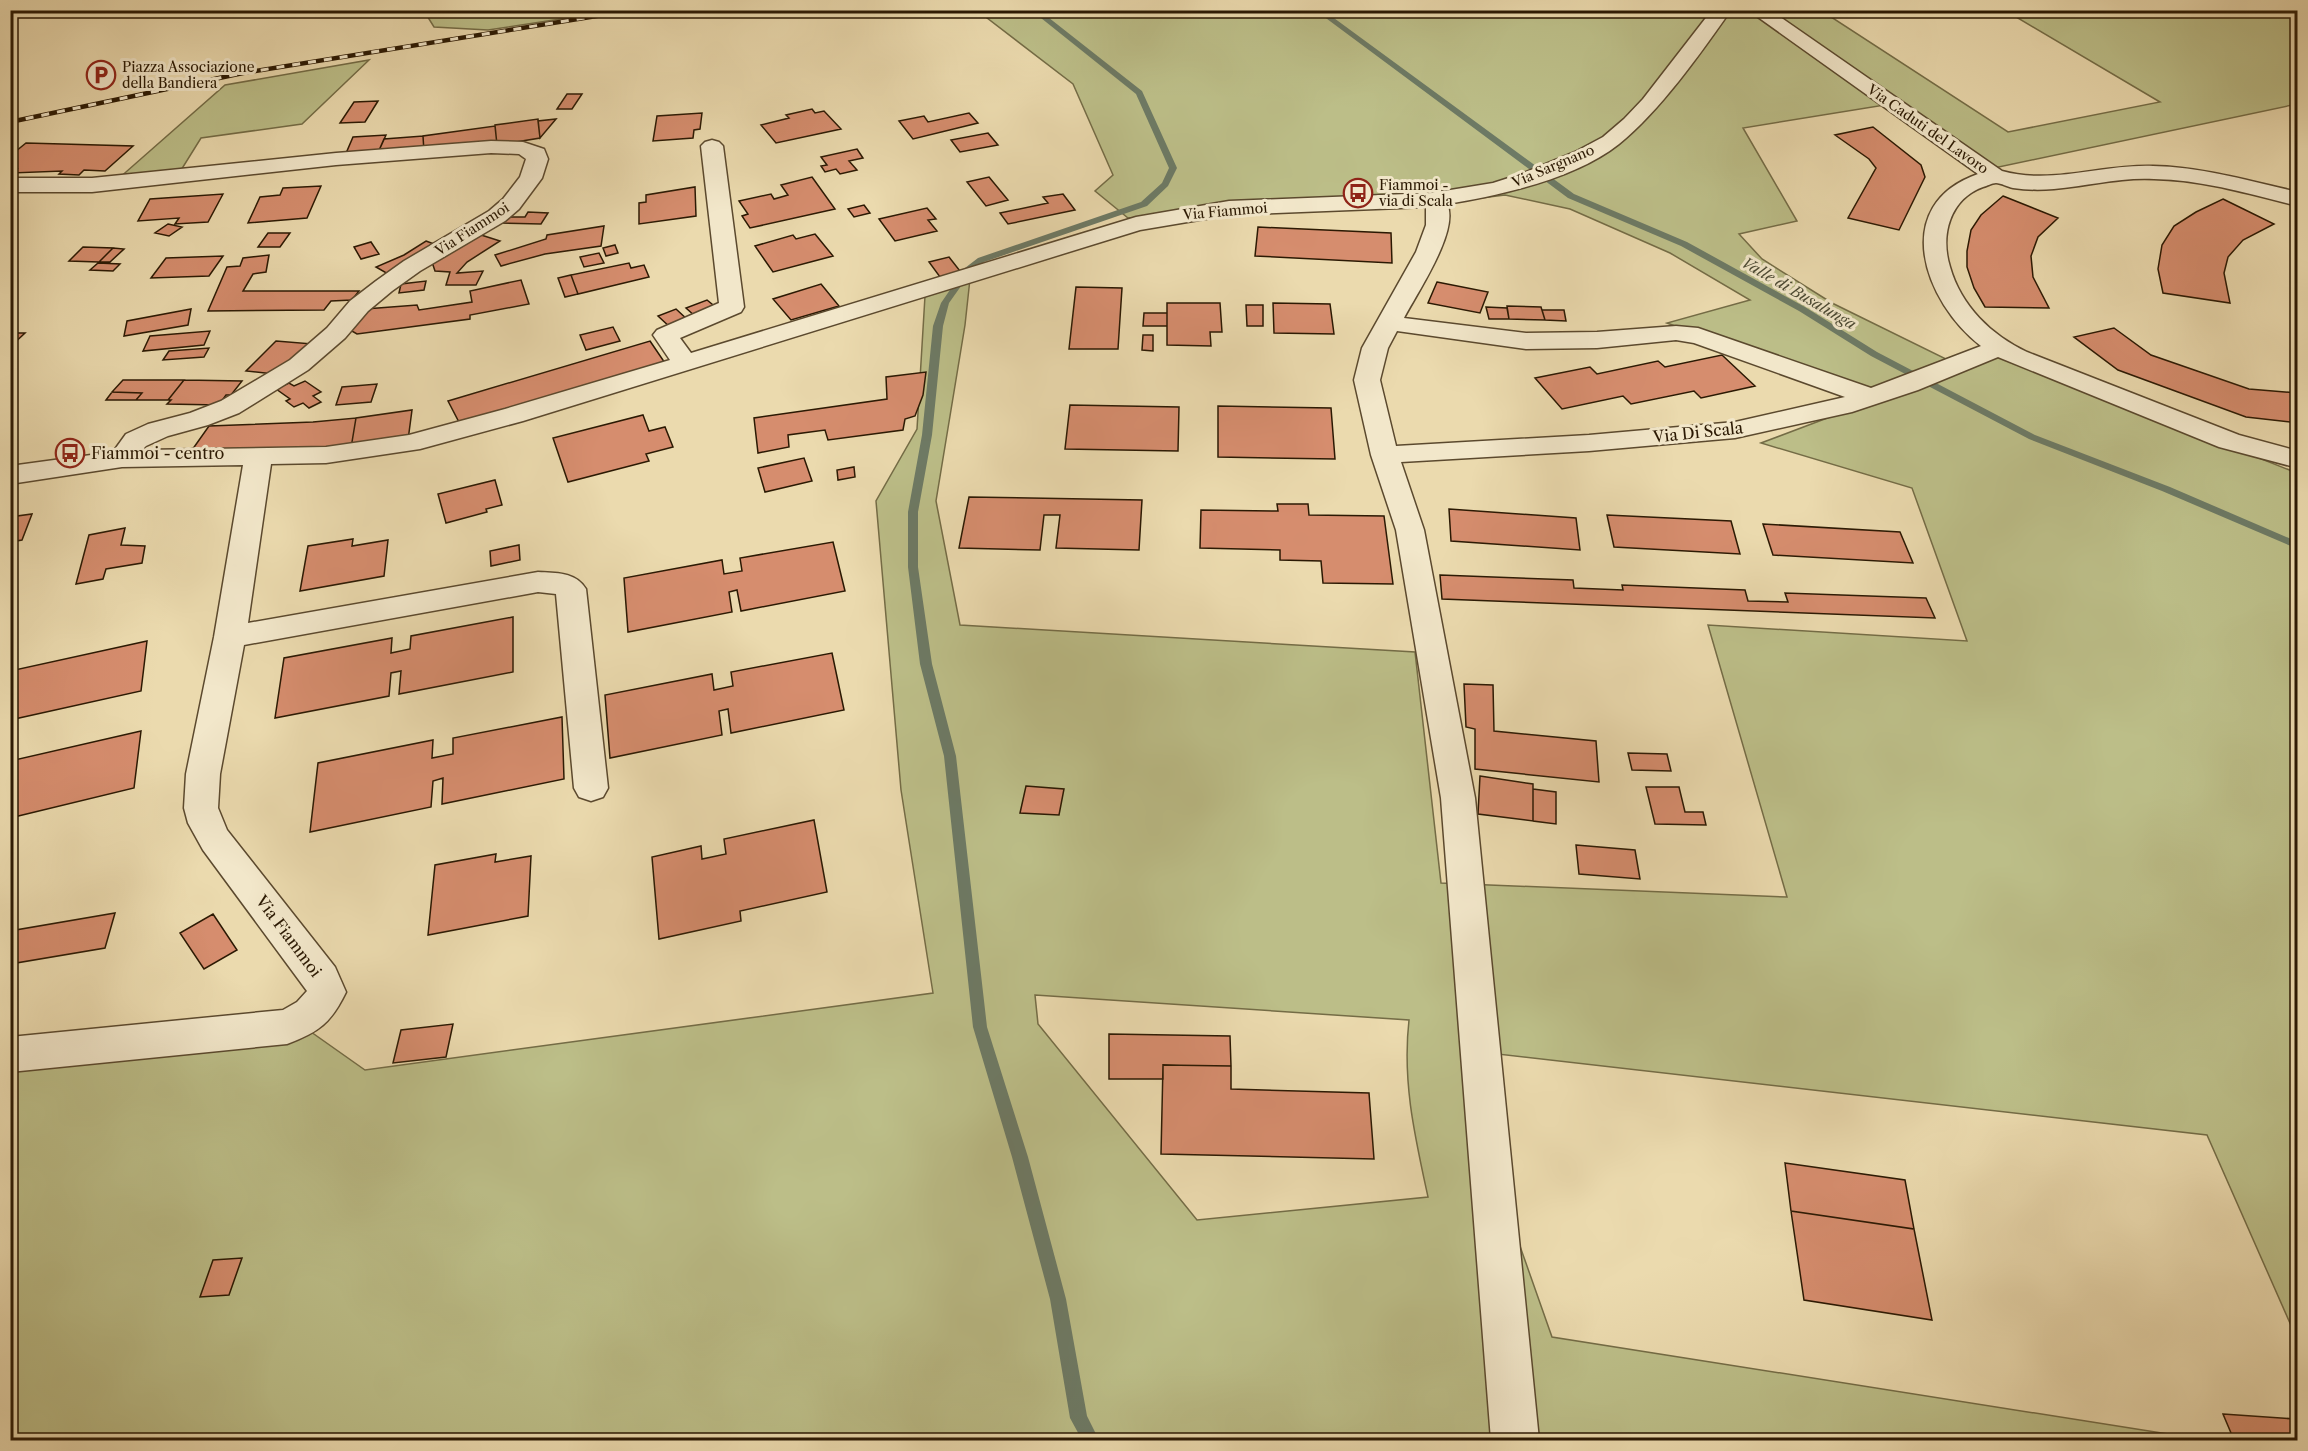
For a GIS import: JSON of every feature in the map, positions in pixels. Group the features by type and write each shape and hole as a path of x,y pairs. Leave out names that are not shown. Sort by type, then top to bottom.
{"street":[{"name":"Via Sargnano","path":"1432,200 1496,189 1529,179 1583,157 1610,141 1631,123 1722,10"},
{"name":"Via Caduti del Lavoro","path":"1757,10 1994,176 2030,184 2117,172 2177,174 2298,199"},
{"path":"685,363 666,335 732,307 712,146"},
{"name":"Via Fiammoi","path":"10,185 93,184 336,159 491,147 522,147 536,154 537,159 531,178 511,204 497,216 412,266 384,286 358,306 336,333 298,365 230,407 158,430 136,440 122,459"},
{"path":"1994,176 1962,187 1948,199 1938,217 1934,232 1941,275 1955,303 1974,328 1998,348 2229,441 2298,460"},
{"path":"1432,200 1438,207 1437,225 1428,252 1374,348 1367,380 1385,455 1410,530 1458,798 1515,1440"},
{"name":"Via Fiammoi","path":"122,459 326,455 410,443 685,363 1108,231 1199,211 1228,208 1432,200"},
{"path":"1389,322 1526,341 1597,340 1676,333 1698,336 1871,397"},
{"name":"Via Di Scala","path":"1385,455 1589,443 1736,430 1843,406 1909,384 1998,348"},
{"name":"Via Fiammoi","path":"10,1054 287,1027 306,1019 320,1006 327,992 322,978 215,840 201,808 203,774 230,637 258,457"},
{"path":"10,475 122,459"},
{"path":"230,637 538,582 562,584 571,589 591,788"}],"green space":[{"path":"424,11 613,11 488,30 434,27"},
{"path":"978,11 1822,11 2008,132 2160,102 2006,11 2297,11 2297,104 1994,168 1897,103 1743,128 1797,221 1739,234 1762,259 1832,303 1962,367 1998,355 2297,473 2297,1339 2207,1135 1498,1054 1490,1161 1552,1337 2206,1440 11,1440 10,1065 311,1032 365,1070 933,993 901,790 876,501 917,429 925,296 970,279 965,325 936,501 960,625 1415,652 1441,883 1787,897 1708,625 1967,641 1912,488 1761,443 1875,400 1667,323 1750,300 1670,253 1570,209 1505,195 1473,199 1128,218 1095,191 1113,175 1073,84","holes":["1035,995 1409,1020 1407,1065 1411,1109 1428,1197 1197,1220 1038,1024"]},
{"path":"369,60 302,124 201,138 178,175 118,179 225,85"}],"building":[{"path":"567,94 582,94 572,109 557,109"},
{"path":"378,101 365,122 340,123 354,102"},
{"path":"812,109 815,113 824,111 841,129 776,143 761,125 789,118 786,115"},
{"path":"702,113 700,129 694,130 693,138 653,141 657,116"},
{"path":"969,113 978,123 913,139 899,121 924,116 928,122"},
{"path":"538,119 540,138 497,145 495,125"},
{"path":"556,119 540,138 538,121"},
{"path":"495,126 497,145 424,152 423,136"},
{"path":"1873,127 1921,165 1925,177 1899,230 1848,218 1876,168 1869,159 1835,135"},
{"path":"988,133 998,145 960,152 951,140"},
{"path":"386,135 377,155 344,158 353,137"},
{"path":"423,136 424,152 377,155 384,139"},
{"path":"26,143 133,146 105,171 84,170 79,175 59,174 62,171 12,173 17,169 10,168 10,156"},
{"path":"857,149 863,158 849,161 857,170 840,174 836,169 825,172 821,166 827,165 821,157"},
{"path":"812,177 835,209 750,228 742,216 748,214 739,201 771,194 774,199 788,195 781,185"},
{"path":"989,177 1008,200 986,206 967,182"},
{"path":"321,186 307,218 248,223 260,197 280,195 283,188"},
{"path":"695,187 696,216 639,224 639,203 646,202 646,195"},
{"path":"223,194 208,222 175,224 179,218 138,221 150,199"},
{"path":"1063,194 1075,210 1008,224 1000,213 1048,203 1043,197"},
{"path":"2003,196 2058,218 2038,237 2031,256 2033,277 2049,308 1985,307 1974,288 1967,267 1971,230 1981,215"},
{"path":"2223,199 2274,224 2243,240 2228,257 2224,273 2230,303 2163,293 2158,269 2162,245 2174,226"},
{"path":"864,205 870,213 854,217 848,209"},
{"path":"927,208 936,219 928,220 937,231 895,241 879,219"},
{"path":"528,212 548,213 541,224 503,223 507,217 525,217"},
{"path":"168,224 182,227 169,236 155,233"},
{"path":"604,226 601,246 545,254 501,266 495,255 546,239 547,235"},
{"path":"1258,227 1391,233 1392,263 1255,256"},
{"path":"268,233 290,233 280,247 258,247"},
{"path":"478,234 500,241 467,262 457,273 483,271 476,285 446,285 450,272 435,271 432,262"},
{"path":"815,234 833,256 773,272 755,246 793,235 796,239"},
{"path":"426,241 442,247 388,274 376,267 404,255"},
{"path":"371,242 379,254 361,259 354,247"},
{"path":"615,245 618,253 606,256 603,248"},
{"path":"83,247 113,248 99,262 69,261"},
{"path":"113,248 124,249 110,262 99,262"},
{"path":"599,253 604,263 584,267 580,257"},
{"path":"269,255 266,272 253,274 243,291 359,291 352,300 331,301 324,310 208,311 227,267 240,266 243,258"},
{"path":"223,256 209,276 151,278 166,258"},
{"path":"949,257 960,271 940,277 929,262"},
{"path":"98,263 120,264 113,271 90,270"},
{"path":"629,263 631,268 644,265 649,277 578,294 571,275"},
{"path":"571,275 578,294 565,297 558,278"},
{"path":"521,280 529,304 470,315 470,319 357,334 350,330 365,309 417,305 419,310 472,302 470,291"},
{"path":"426,281 424,290 399,293 401,284"},
{"path":"1437,282 1488,292 1480,313 1428,303"},
{"path":"821,284 839,306 791,320 773,299"},
{"path":"1076,287 1122,288 1118,349 1069,349"},
{"path":"707,300 718,309 696,317 686,308"},
{"path":"1167,303 1220,303 1222,332 1210,332 1211,346 1167,345"},
{"path":"1273,303 1330,304 1334,334 1274,333"},
{"path":"1246,305 1263,305 1263,326 1247,326"},
{"path":"1507,306 1541,307 1545,320 1509,319"},
{"path":"1486,307 1507,308 1509,319 1489,319"},
{"path":"191,309 188,325 124,336 127,321"},
{"path":"676,309 690,322 672,329 658,316"},
{"path":"1542,310 1564,310 1566,321 1545,320"},
{"path":"1144,313 1167,313 1167,326 1143,326"},
{"path":"613,327 620,341 586,350 580,335"},
{"path":"2114,328 2151,355 2249,389 2298,393 2298,423 2246,417 2118,370 2074,337"},
{"path":"210,331 204,345 143,351 150,336"},
{"path":"10,333 25,333 10,347"},
{"path":"1143,335 1153,335 1153,351 1142,350"},
{"path":"276,341 313,344 274,374 246,371"},
{"path":"650,341 665,363 460,424 448,401"},
{"path":"209,348 204,357 163,360 169,351"},
{"path":"1722,355 1755,386 1701,398 1694,391 1631,404 1623,396 1562,409 1535,378 1590,367 1597,374 1658,361 1665,367"},
{"path":"926,372 923,395 915,416 905,419 903,430 828,440 825,430 788,435 789,447 758,453 754,418 887,399 886,377"},
{"path":"123,380 184,380 168,400 136,400 142,393 112,392"},
{"path":"184,380 242,381 231,395 226,395 219,405 167,404"},
{"path":"305,381 321,392 313,396 321,402 309,408 303,403 294,407 286,401 290,399 276,389 289,383 294,386"},
{"path":"377,384 371,402 336,405 342,387"},
{"path":"112,392 142,393 136,400 106,400"},
{"path":"1070,405 1179,407 1178,451 1065,449"},
{"path":"1218,406 1331,408 1335,459 1218,457"},
{"path":"412,410 408,440 351,448 356,418"},
{"path":"643,415 649,431 665,427 673,447 646,454 649,461 568,482 553,438"},
{"path":"356,418 351,448 192,450 209,426"},
{"path":"804,458 812,481 765,492 758,468"},
{"path":"854,467 855,477 838,480 837,470"},
{"path":"495,480 502,505 486,509 487,512 446,523 438,494"},
{"path":"969,497 1142,500 1139,550 1056,548 1060,515 1044,515 1040,550 959,548"},
{"path":"1277,504 1308,504 1309,515 1384,516 1393,584 1323,583 1321,561 1280,560 1280,550 1200,548 1201,510 1278,511"},
{"path":"1449,509 1576,518 1580,550 1451,541"},
{"path":"32,514 22,540 10,542 10,517"},
{"path":"1607,515 1731,521 1740,554 1614,547"},
{"path":"1763,524 1900,532 1913,563 1773,555"},
{"path":"125,528 121,545 145,546 142,563 106,569 103,579 76,584 89,535"},
{"path":"353,539 352,546 388,540 384,576 300,591 308,546"},
{"path":"833,542 845,591 741,611 737,590 729,592 732,612 628,632 624,578 722,560 724,574 742,571 740,558"},
{"path":"519,545 520,560 491,566 490,551"},
{"path":"1440,575 1573,580 1574,588 1623,590 1622,585 1745,590 1748,601 1788,602 1785,593 1926,598 1935,618 1442,599"},
{"path":"513,617 513,672 399,694 401,671 391,673 389,696 275,718 284,658 392,638 391,653 410,649 411,636"},
{"path":"147,641 141,691 10,720 10,671"},
{"path":"832,653 844,710 731,733 728,709 719,711 722,735 610,758 605,695 712,674 714,690 733,686 731,672"},
{"path":"1464,684 1493,685 1494,731 1596,741 1599,782 1475,769 1475,729 1466,727"},
{"path":"562,717 564,779 442,804 443,778 433,781 431,807 310,832 318,763 433,740 432,758 453,754 453,738"},
{"path":"141,731 134,788 10,818 10,761"},
{"path":"1628,753 1667,754 1671,771 1632,770"},
{"path":"1480,776 1533,784 1533,821 1478,814"},
{"path":"1026,786 1064,789 1059,815 1020,813"},
{"path":"1646,787 1679,787 1685,812 1703,812 1706,825 1655,824"},
{"path":"1533,789 1556,792 1556,824 1533,821"},
{"path":"814,820 827,892 740,911 741,921 659,939 652,857 701,846 702,859 726,854 724,839"},
{"path":"1576,845 1635,850 1640,879 1579,874"},
{"path":"496,854 495,862 531,856 528,916 428,935 435,865"},
{"path":"115,913 105,948 10,964 10,931"},
{"path":"213,914 237,950 204,969 180,933"},
{"path":"453,1024 446,1057 393,1063 401,1030"},
{"path":"1109,1034 1230,1036 1231,1066 1163,1065 1163,1079 1109,1079"},
{"path":"1163,1065 1231,1066 1231,1089 1369,1093 1374,1159 1161,1154"},
{"path":"1785,1163 1905,1180 1914,1229 1791,1211"},
{"path":"1791,1211 1914,1229 1932,1320 1804,1300"},
{"path":"242,1258 229,1295 200,1297 213,1260"},
{"path":"2223,1414 2295,1419 2298,1425 2298,1440 2234,1440"}],"waterway":[{"path":"1034,10 1139,93 1173,168 1158,193 1144,204 981,260 968,270 945,303 938,326 927,435 913,512 913,567 926,664 950,756 980,1027 1020,1157 1058,1299 1079,1418 1091,1440"},
{"name":"Valle di Busalunga","path":"1318,10 1571,196 1684,244 1802,309 1874,354 2032,437 2166,489 2298,546"}],"railway":[{"path":"10,122 243,73 634,10"}],"place":[{"name":"Piazza Associazione della Bandiera","path":"101,75"},
{"name":"Fiammoi - via di Scala","path":"1358,193"},
{"name":"Fiammoi - centro","path":"70,453"}]}
